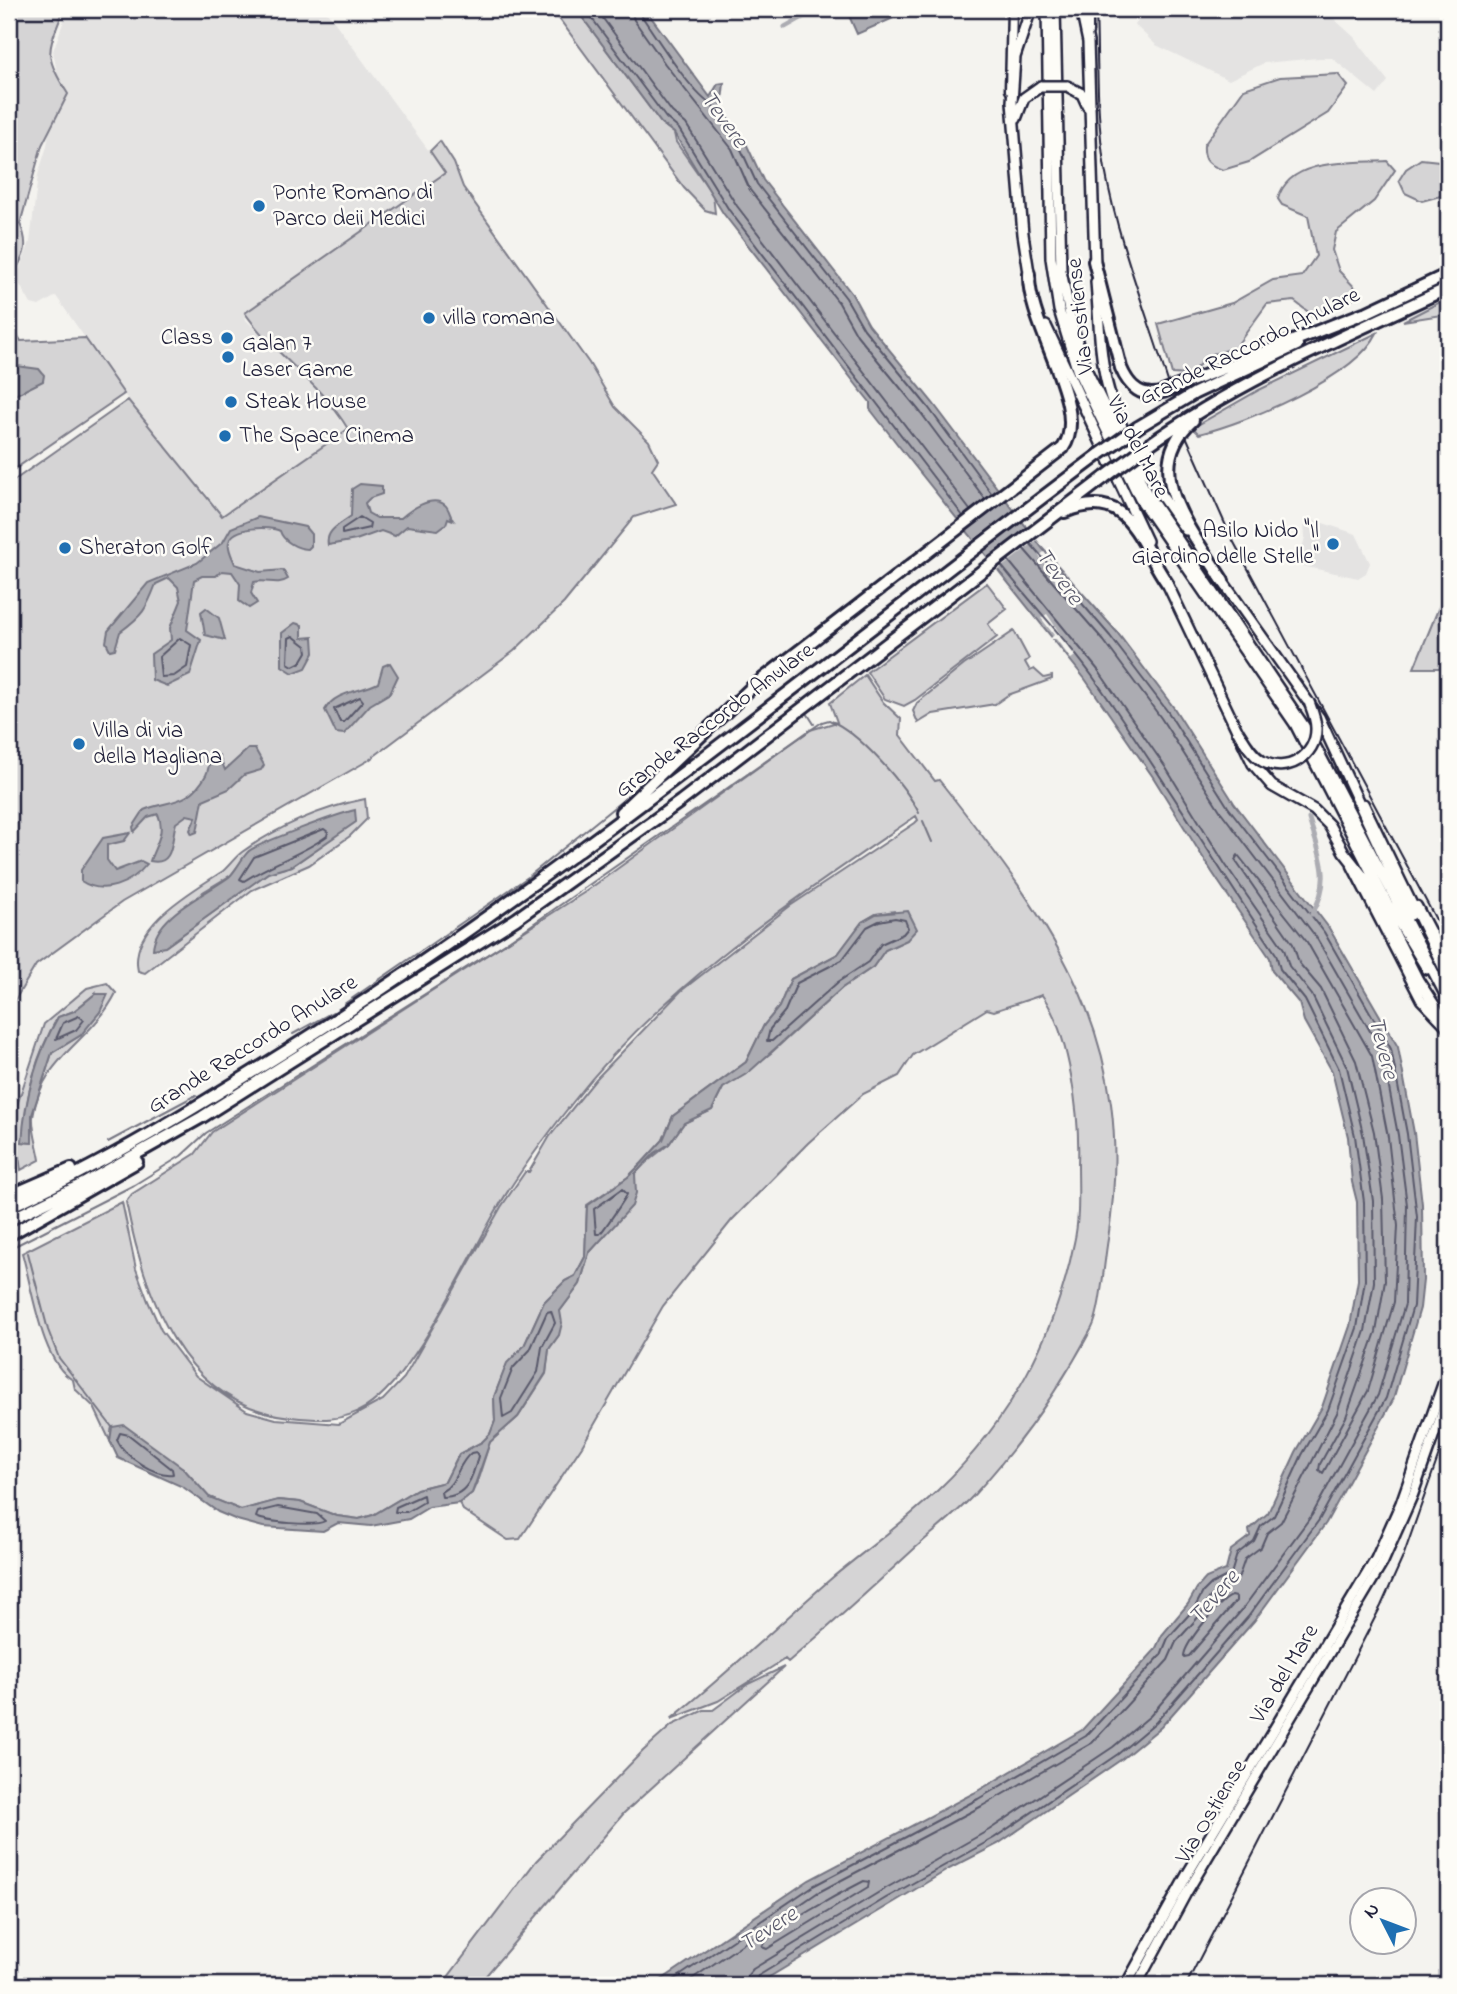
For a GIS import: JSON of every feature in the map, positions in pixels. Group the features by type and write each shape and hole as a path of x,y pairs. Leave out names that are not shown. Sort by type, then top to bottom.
{"highway":[{"path":"1094,261 1121,368 1131,386 1144,394 1163,392 1364,313"},
{"path":"586,846 733,704 1055,457 1070,437 1072,414 1041,330 1029,274"},
{"name":"Grande Raccordo Anulare","path":"9,1208 123,1149 399,979 586,846 1138,427 1202,390 1448,274"},
{"name":"Grande Raccordo Anulare","path":"9,1235 129,1168 202,1117 516,919 627,841 1147,446 1232,391 1448,288"},
{"path":"1223,581 1176,501 1168,464 1173,446 1183,430 1232,391"},
{"path":"1041,526 1067,511 1095,503 1113,507 1128,519 1167,583"},
{"name":"Grande Raccordo Anulare","path":"9,1220 92,1179 202,1117"},
{"path":"9,1196 123,1149"}],"main road":[{"name":"Via Ostiense","path":"1012,9 1009,80 1029,274 1057,352 1238,731"},
{"path":"1012,102 1015,57 1031,9"},
{"name":"Via del Mare","path":"1047,9 1051,258 1059,310 1077,369 1140,499 1295,724 1387,903 1446,997"},
{"name":"Via del Mare","path":"1055,9 1061,271 1072,325 1086,369 1147,494 1308,732 1446,997"},
{"path":"1081,9 1088,42"},
{"name":"Via Ostiense","path":"1088,9 1094,261 1104,370 1113,403 1147,473 1323,724 1433,968"},
{"path":"1015,123 1024,98 1041,86 1067,86 1082,94 1090,115"},
{"path":"1238,731 1263,761 1277,765 1294,763 1308,753 1315,738 1316,724 1309,702"},
{"path":"1238,731 1248,757 1263,778 1278,790 1320,814 1344,852 1424,1004 1448,1027"},
{"path":"1340,761 1448,965"},
{"path":"1344,852 1367,879 1418,980 1448,1027"},
{"path":"1402,878 1448,978"},
{"name":"Via del Mare","path":"1126,1985 1183,1881 1376,1559 1405,1492 1448,1370"},
{"name":"Via Ostiense","path":"1137,1985 1195,1878 1384,1563 1413,1495 1448,1396"}],"shaded area":[{"path":"9,9 64,9 50,52 54,70 68,94 42,145 20,224 25,248 9,283"},
{"path":"68,9 325,9 445,173 245,313 246,320 320,390 347,430 222,516 128,400 56,296 39,306 31,304 16,278 30,242 38,175 47,146 57,73 53,51"},
{"path":"552,9 576,9 661,123 674,133 676,142 713,195 715,213 705,210 684,188"},
{"path":"1146,9 1323,9 1354,37 1388,81 1377,95 1332,58 1264,63 1229,80 1156,45 1135,25"},
{"path":"1338,74 1348,86 1328,113 1249,162 1223,170 1206,159 1204,145 1244,89 1280,77"},
{"path":"440,141 454,163 463,187 589,363 615,407 649,441 658,460 652,469 676,504 634,517 564,603 514,651 369,760 122,902 36,965 9,1010 9,484 128,400 222,516 348,429 324,397 270,343 245,313 445,173 430,151"},
{"path":"1421,159 1448,162 1448,194 1422,201 1405,193 1399,180 1406,169"},
{"path":"1387,161 1395,170 1374,201 1336,232 1332,250 1339,271 1362,295 1315,317 1294,301 1267,304 1235,348 1209,355 1189,375 1172,374 1158,324 1232,303 1273,280 1302,276 1316,256 1308,216 1282,205 1278,199 1284,185 1308,169 1324,165"},
{"path":"1448,298 1448,314 1403,321"},
{"path":"9,322 21,341 85,338 124,394 9,473"},
{"path":"1377,333 1365,350 1347,366 1298,396 1244,420 1199,434 1195,430 1196,426 1259,390"},
{"name":"Asilo Nido \"Il Giardino delle Stelle\"","path":"1311,519 1356,534 1370,563 1366,573 1358,578 1298,565 1305,537 1304,525"},
{"path":"987,583 1007,609 988,624 997,637 915,700 904,706 885,699 867,672"},
{"path":"1448,585 1448,668 1414,668"},
{"path":"1014,631 1029,659 1025,662 1030,671 1034,669 1044,678 1052,676 1052,679 1008,695 995,704 933,714 918,723 913,711 917,703 964,665"},
{"path":"865,675 883,702 901,719 900,735 981,834 1052,938 1079,991 1099,1046 1111,1105 1114,1168 1108,1239 1095,1320 1066,1373 1038,1416 966,1503 788,1662 785,1659 718,1701 671,1719 833,1577 939,1489 987,1436 1026,1376 1055,1312 1066,1278 1078,1214 1075,1100 1060,1031 1042,995 994,1011 987,1009 913,1055 899,1076 863,1094 808,1143 732,1220 663,1306 582,1446 520,1539 508,1540 463,1510 459,1503 472,1493 490,1442 518,1417 546,1374 549,1349 559,1335 560,1311 580,1284 589,1253 632,1205 635,1174 669,1144 684,1123 712,1110 723,1088 771,1053 842,988 873,967 885,950 907,940 894,911 876,914 862,922 838,954 791,979 779,1007 764,1025 746,1062 673,1116 663,1140 642,1163 628,1177 587,1205 585,1257 575,1276 565,1281 544,1302 524,1346 507,1364 494,1397 495,1421 490,1434 482,1442 459,1454 445,1482 417,1489 373,1515 359,1519 337,1516 300,1502 278,1500 241,1510 209,1497 183,1468 112,1427 110,1441 94,1407 75,1389 73,1380 62,1371 45,1341 22,1253 122,1202 136,1269 148,1301 161,1330 196,1376 247,1411 276,1419 339,1424 383,1400 404,1378 501,1207 525,1172 529,1172 550,1136 596,1079 681,991 790,906 915,823 918,820 916,816 733,946 648,1019 609,1059 514,1181 438,1317 403,1371 384,1392 357,1412 330,1419 291,1417 253,1408 222,1392 196,1368 174,1340 157,1308 144,1273 126,1202 132,1194 195,1154 212,1132 585,892 810,730 837,722 830,703"},
{"path":"365,799 367,819 350,836 309,865 252,890 145,973 138,971 137,955 143,939 152,925 179,900 223,871 242,852 270,834 301,819","holes":["355,822 292,866 269,872 165,947 203,892 231,875 249,851 309,828"]},
{"path":"107,983 116,993 94,1025 46,1078 33,1117 40,1160 21,1170 13,1117 44,1024 87,988","holes":["95,994 81,1035 52,1053 32,1115 32,1143 23,1142 29,1093 37,1062 50,1032 58,1017 74,1011"]},
{"path":"784,1667 624,1813 478,1985 442,1985 536,1861 643,1751 672,1725 704,1710 713,1710 748,1684"}],"water":[{"name":"Tevere","path":"576,9 645,9 710,97 718,84 724,83 721,110 745,141 763,180 852,294 869,325 933,403 1043,549 1116,631 1174,708 1234,803 1329,928 1398,1047 1414,1133 1422,1204 1423,1280 1420,1308 1393,1400 1326,1523 1254,1621 1161,1727 1122,1759 998,1844 949,1869 756,1985 654,1985 809,1880 974,1793 1082,1730 1155,1650 1162,1635 1206,1578 1226,1570 1231,1550 1250,1536 1249,1530 1268,1513 1296,1452 1322,1407 1350,1326 1358,1280 1357,1202 1352,1182 1348,1137 1332,1071 1304,1021 1299,1003 1272,971 1270,958 1153,777 1085,679 870,409 870,402 723,213 674,133 661,123"},
{"path":"846,9 914,9 857,34"},
{"path":"17,366 39,369 44,375 43,381 9,398 9,386"},
{"path":"360,484 382,486 382,494 365,503 368,513 377,518 401,518 421,504 434,501 446,506 453,520 448,518 446,524 438,530 407,526 395,536 381,531 356,540 328,545 331,531 351,516 352,489"},
{"path":"258,517 305,527 311,534 311,546 304,549 295,546 284,538 280,531 268,528 244,530 232,537 229,548 235,564 260,572 283,570 288,579 280,582 254,582 251,593 257,603 249,608 239,601 240,584 232,572 222,571 216,576 202,576 194,580 187,630 201,640 190,675 167,686 152,680 151,654 171,640 170,628 181,601 178,587 169,578 156,584 143,611 120,632 115,649 110,650 106,642 108,631 148,583 197,563 223,542 231,528"},
{"path":"206,608 219,618 225,640 205,635 201,612"},
{"path":"295,623 302,625 302,638 313,637 314,653 306,668 293,673 282,666 282,633"},
{"path":"390,663 398,676 390,693 370,705 344,734 336,733 325,710 329,704 342,695 378,683 383,666"},
{"path":"248,749 255,749 264,765 261,770 244,775 229,789 203,800 197,832 192,834 190,830 196,817 187,815 176,823 168,856 158,862 150,861 161,827 158,814 148,817 134,832 133,827 144,810 178,800 193,792 206,775 214,754 219,755 225,770"},
{"path":"355,810 356,822 292,866 268,873 165,947 153,949 162,926 183,907 229,877 249,851 268,841"},
{"path":"130,833 124,841 107,845 107,860 115,871 141,861 147,864 140,871 116,886 98,887 81,881 81,870 103,838"},
{"path":"908,911 917,929 907,940 885,950 873,967 842,988 748,1073 723,1088 712,1110 684,1123 669,1144 655,1153 635,1174 636,1193 632,1206 589,1253 580,1284 560,1311 562,1323 559,1335 549,1349 546,1373 518,1417 490,1442 472,1493 459,1503 429,1507 409,1519 371,1526 338,1523 323,1531 263,1527 218,1512 183,1487 118,1458 110,1441 112,1427 124,1425 183,1468 209,1497 241,1510 278,1500 300,1502 337,1516 359,1519 373,1515 417,1489 445,1482 459,1454 482,1442 490,1434 495,1421 494,1397 507,1363 524,1346 544,1302 565,1281 575,1276 585,1257 587,1206 628,1177 642,1163 663,1140 673,1116 746,1062 764,1025 779,1007 791,979 838,954 862,922 876,914"},
{"path":"95,994 108,994 100,1012 81,1035 52,1053 32,1115 32,1143 22,1142 33,1077 50,1032 58,1017 74,1011"}],"pier":[{"path":"1016,508 1024,519 979,553 970,542"},
{"path":"1031,527 1040,538 994,573 985,561"},
{"path":"1044,552 1054,565 1060,562 1054,570 1062,578 1057,582 1039,556"},
{"path":"1047,614 1075,656 1071,659 1056,639 1050,639 1054,635 1041,618"}],"waterway":[{"path":"785,27 817,9"},
{"path":"807,713 814,724"},
{"path":"9,1249 134,1185 181,1156 206,1133 510,940 822,722 829,720 841,726 867,747 892,774 919,813"},
{"path":"688,741 704,726"},
{"path":"344,1004 528,877 644,783"},
{"path":"1309,819 1320,856 1323,878 1322,890 1312,914"},
{"path":"923,821 932,842"},
{"path":"293,1034 333,1012"},
{"path":"108,1142 196,1095"},
{"path":"28,1253 48,1330 59,1358 112,1427"}],"railway":[{"path":"1096,9 1099,109 1105,169 1125,251 1169,385"},
{"path":"1186,436 1230,535 1448,942"},
{"path":"1186,1985 1381,1606 1403,1557 1448,1429"}],"place":[{"name":"Ponte Romano di Parco deii Medici","path":"259,206"},
{"name":"villa romana","path":"429,318"},
{"name":"Class","path":"227,338"},
{"name":"Galan 7 Laser Game","path":"228,357"},
{"name":"Steak House","path":"231,402"},
{"name":"The Space Cinema","path":"225,436"},
{"name":"Asilo Nido \"Il Giardino delle Stelle\"","path":"1333,544"},
{"name":"Sheraton Golf","path":"65,548"},
{"name":"Villa di via della Magliana","path":"79,744"}]}
